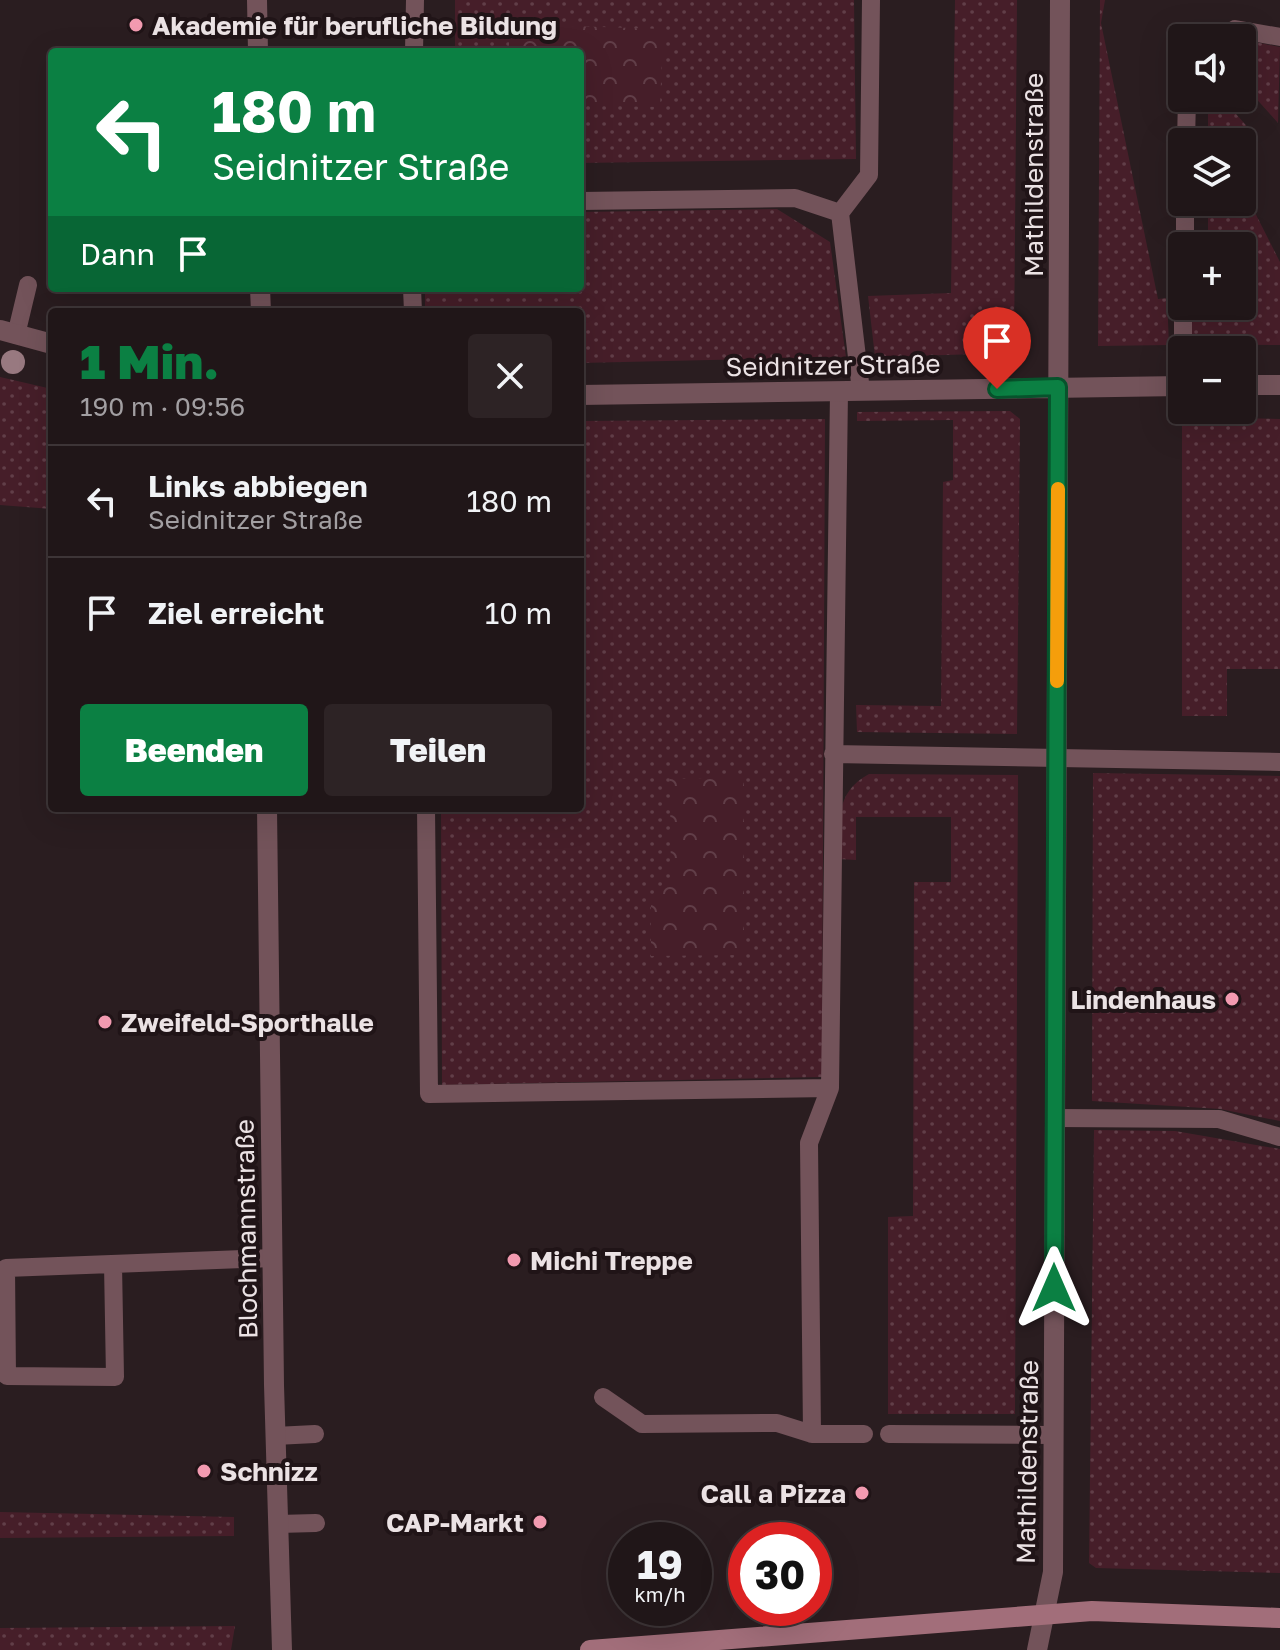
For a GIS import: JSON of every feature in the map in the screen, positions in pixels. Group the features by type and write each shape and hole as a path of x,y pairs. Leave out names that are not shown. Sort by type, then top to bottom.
{"main road":[{"path":"590,1650 1043,1613 1092,1611 1280,1618"}],"street":[{"path":"257,0 258,48"},
{"name":"Mathildenstraße","path":"1037,1650 1053,1572 1060,0"},
{"path":"8,332 48,343"},
{"path":"1256,385 1280,385"},
{"name":"Seidnitzer Straße","path":"584,395 1168,386"},
{"name":"Blochmannstraße","path":"267,812 275,1436 282,1650"}],"lane":[{"path":"414,48 415,0"},
{"path":"861,391 840,213 869,175 871,0"},
{"path":"1256,33 1280,37"},
{"path":"584,201 795,198 840,213"},
{"path":"8,332 28,285"},
{"path":"812,1434 809,1143 830,1088 839,391"},
{"path":"833,754 1280,762"},
{"path":"426,812 429,1094 830,1088"},
{"path":"1055,1118 1219,1119 1280,1137"},
{"path":"113,1264 115,1377 7,1376 6,1268 272,1258"},
{"path":"603,1397 642,1424 777,1423 812,1434 864,1434"},
{"path":"275,1436 315,1434"},
{"path":"889,1434 1054,1435"},
{"path":"278,1524 316,1523"}],"green space":[{"path":"455,0 854,0 856,159 584,163 584,48 455,48"},
{"path":"955,0 1017,0 1014,353 875,357 868,296 951,293"},
{"path":"1100,0 1105,0 1101,23 1158,299 1167,298 1169,336 1168,345 1098,346"},
{"path":"509,24 663,29 660,107 584,105 584,48 509,48"},
{"path":"1256,42 1280,47 1278,123 1256,99"},
{"path":"1208,112 1234,112 1248,128 1208,128"},
{"path":"777,209 830,242 846,357 584,363 584,308 425,308 425,292 584,292 584,212"},
{"path":"1256,215 1280,262 1280,345 1256,345 1256,336 1191,336 1192,320 1256,320 1256,232 1208,232 1208,216"},
{"path":"0,377 48,388 48,509 0,505"},
{"path":"1010,411 1020,419 1017,734 857,732 856,705 941,706 943,482 953,480 953,420 857,421 857,412"},
{"path":"825,419 822,1077 442,1085 441,812 584,812 584,421"},
{"path":"1256,419 1280,419 1280,669 1227,669 1227,716 1182,716 1182,424 1256,424"},
{"path":"1093,773 1280,776 1280,1121 1220,1109 1092,1101"},
{"path":"869,774 1018,775 1015,1414 888,1414 888,1217 913,1216 914,882 951,882 951,817 856,817 856,860 839,859 844,800 849,790"},
{"path":"744,777 744,955 651,956 651,899 671,882 670,779"},
{"path":"1094,1130 1175,1131 1280,1149 1280,1573 1096,1568 1089,1563"},
{"path":"0,1512 234,1517 234,1536 0,1538"},
{"path":"235,1626 231,1650 0,1650 0,1628"}],"slow traffic":[{"path":"1057,681 1058,489"}],"place":[{"name":"Akademie für berufliche Bildung","path":"136,25"},
{"name":"Lindenhaus","path":"1232,999"},
{"name":"Zweifeld-Sporthalle","path":"105,1022"},
{"name":"Michi Treppe","path":"514,1260"},
{"name":"Schnizz","path":"204,1471"},
{"name":"Call a Pizza","path":"862,1493"},
{"name":"CAP-Markt","path":"540,1522"}],"route":[{"path":"997,389 1058,387 1054,1288"}]}
